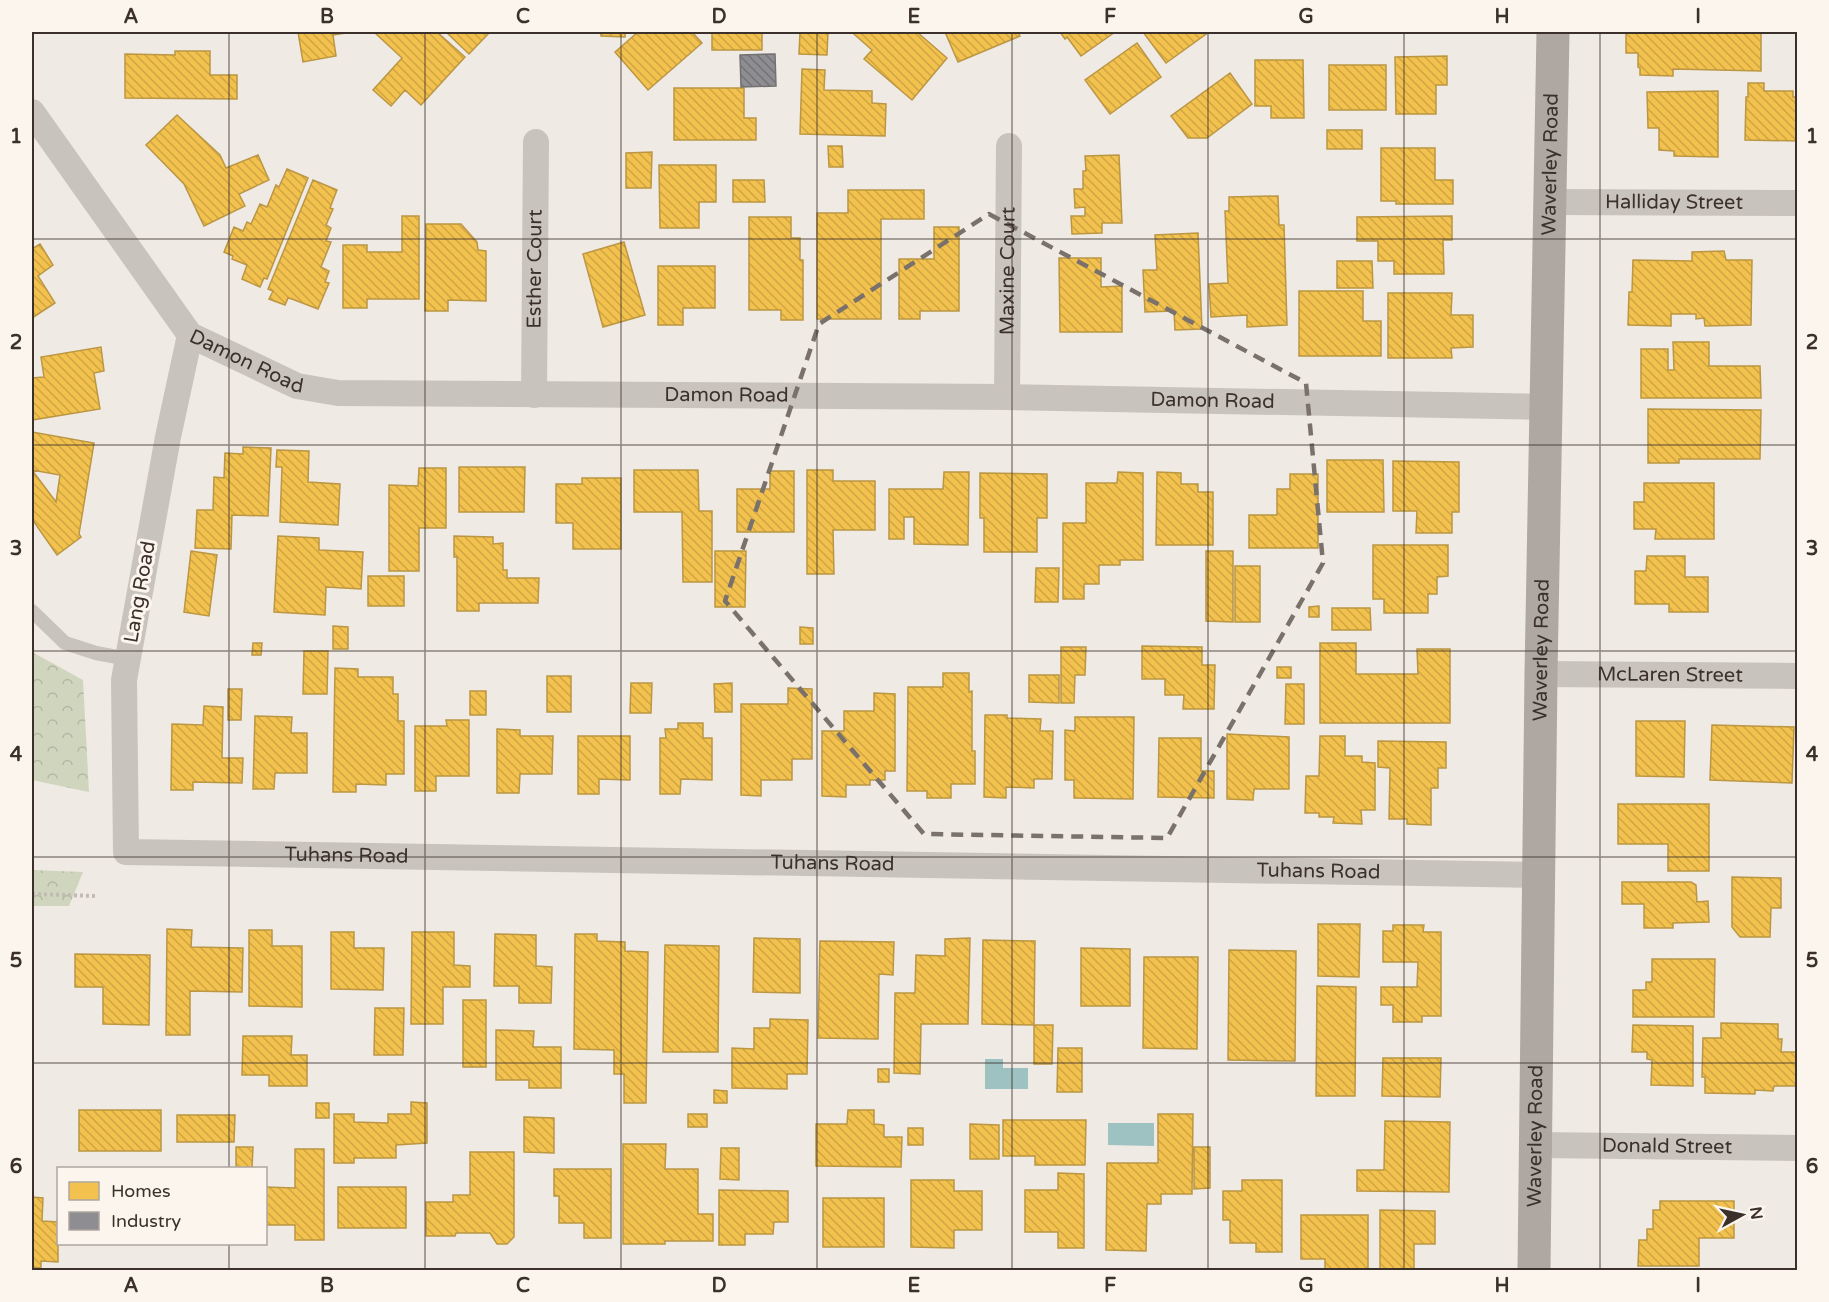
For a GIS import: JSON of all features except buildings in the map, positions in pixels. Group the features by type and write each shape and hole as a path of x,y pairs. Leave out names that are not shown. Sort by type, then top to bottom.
{"main road":[{"name":"Waverley Road","path":"1534,1270 1552,32"}],"street":[{"name":"Damon Road","path":"32,112 190,335 297,386 338,393 1007,397 1547,407"},
{"name":"Esther Court","path":"534,395 536,142"},
{"name":"Maxine Court","path":"1007,397 1009,146"},
{"name":"Halliday Street","path":"1550,202 1797,204"},
{"name":"Lang Road","path":"126,852 124,680 168,436 190,335"},
{"name":"McLaren Street","path":"1541,674 1797,676"},
{"name":"Tuhans Road","path":"126,852 1539,874"},
{"name":"Donald Street","path":"1535,1145 1797,1149"}],"lane":[{"path":"32,611 65,643 96,653 128,659"}],"path":[{"path":"32,894 96,896"}],"highlighted area":[{"path":"989,214 1306,383 1323,563 1167,838 924,834 725,601 819,324"}],"green space":[{"path":"32,652 83,680 89,792 32,780"},
{"path":"32,870 83,872 69,906 32,906"}],"water":[{"path":"985,1059 1003,1059 1003,1068 1028,1068 1028,1089 985,1089"},
{"path":"1108,1123 1154,1123 1154,1146 1108,1145"}]}
